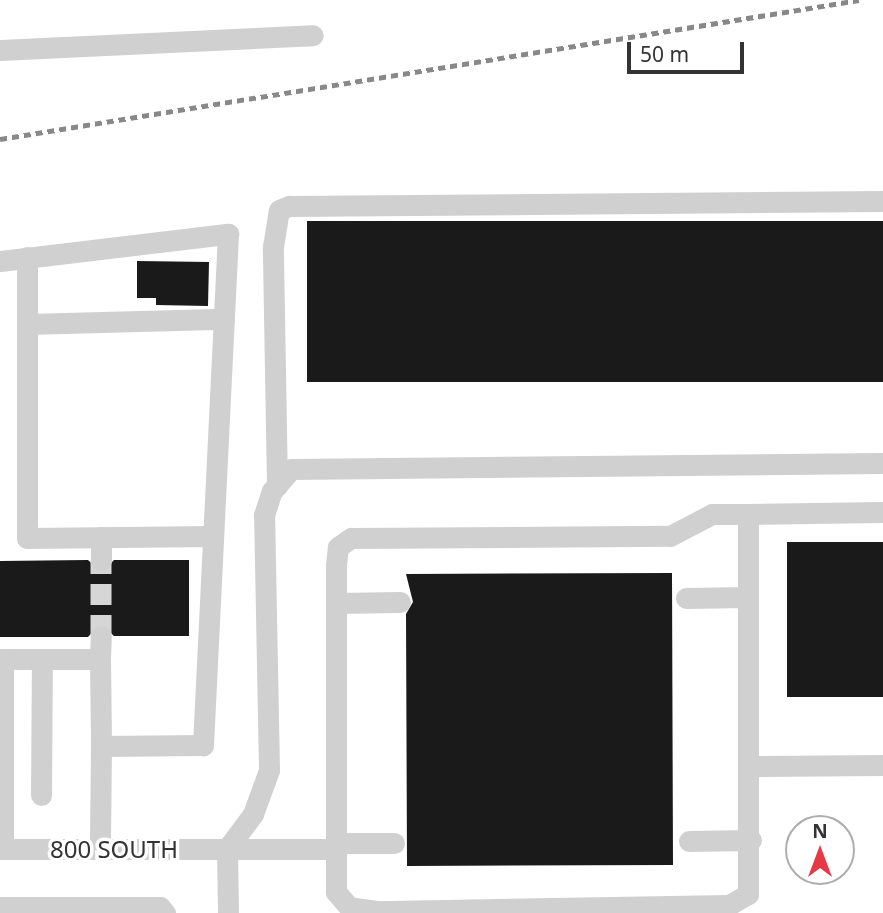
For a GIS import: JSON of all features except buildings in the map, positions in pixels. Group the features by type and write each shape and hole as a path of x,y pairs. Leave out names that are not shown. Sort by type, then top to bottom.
{"street":[{"path":"0,50 313,35"},
{"path":"277,486 273,247 279,210 289,206 883,201"},
{"path":"0,261 228,234 203,745 101,746"},
{"path":"27,257 27,538 213,537"},
{"path":"27,324 224,319"},
{"path":"228,913 227,849 253,814 269,770 264,515 277,486 291,469 883,463"},
{"path":"748,514 751,840 748,894 729,905 376,911 349,907 336,892 335,603 338,547 351,538 670,536 712,514 883,512"},
{"path":"101,537 101,560"},
{"path":"686,598 748,597"},
{"path":"335,603 400,602"},
{"path":"100,849 101,636"},
{"path":"2,849 1,659 100,659"},
{"path":"41,795 42,659"},
{"path":"750,766 883,765"},
{"path":"689,841 751,840"},
{"name":"800 SOUTH","path":"2,849 227,849 394,843"},
{"path":"0,907 160,907 165,913"}],"tunnel":[{"path":"101,560 101,636"}],"railway":[{"path":"0,139 859,0"}]}
